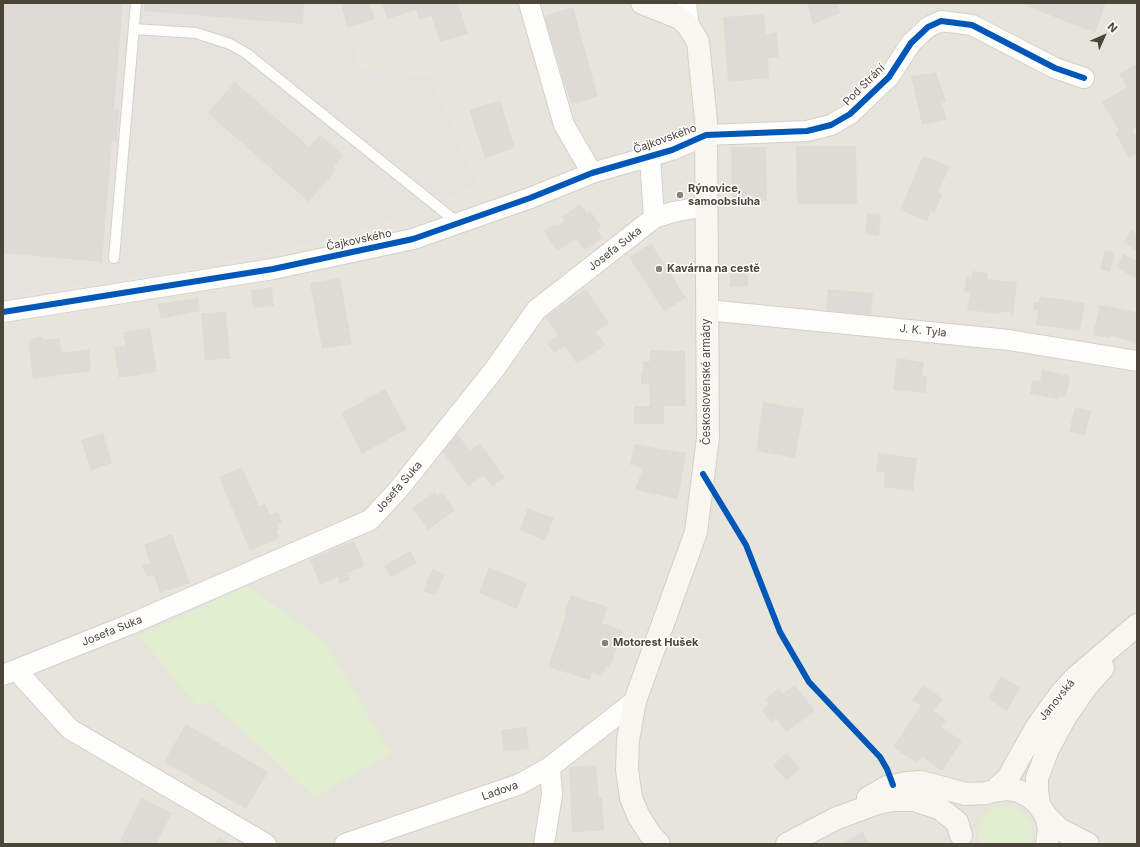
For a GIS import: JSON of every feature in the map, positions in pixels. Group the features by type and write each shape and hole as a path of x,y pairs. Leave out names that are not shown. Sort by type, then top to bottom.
{"street":[{"path":"529,3 564,126 592,173"},
{"name":"Československé armády","path":"642,3 680,18 689,27 698,42 701,56 706,135 708,438 696,532 635,701 628,740 626,770 631,798 639,817 650,834 660,844"},
{"path":"686,3 689,27"},
{"name":"Pod Strání","path":"706,135 807,131 831,125 850,114 889,77 910,43 928,27 941,21 972,25 1055,68 1084,78"},
{"name":"Čajkovského","path":"3,312 273,268 413,238 530,198 592,173 650,157 706,135"},
{"path":"650,157 654,218"},
{"name":"Josefa Suka","path":"266,844 70,729 10,672 128,625 370,520 398,490 494,370 536,310 654,218 672,212 706,206"},
{"name":"J. K. Tyla","path":"707,310 1009,340 1137,361"},
{"name":"Janovská","path":"962,840 966,814 978,798 1004,782 1012,772 1031,725 1076,677 1137,625"},
{"name":"Janovská","path":"1047,844 1049,828 1037,790 1037,778 1051,742 1066,716 1086,687 1137,630"},
{"name":"Ladova","path":"345,844 520,784 550,767 635,701"},
{"path":"544,844 552,795 550,767"},
{"path":"787,844 837,818 887,787 921,782 966,794 1007,789 1020,791 1030,797 1059,830 1088,844"},
{"path":"837,818 878,803 892,800 914,800 933,806 953,817 960,828 962,840"}],"lane":[{"path":"114,258 136,3"},
{"path":"134,29 196,33 230,44 246,53 458,223"}],"shaded area":[{"path":"3,3 342,3 361,67 432,75 479,186 419,210 341,238 187,271 3,298"},
{"path":"342,3 1137,3 1137,844 3,844 3,298 187,271 341,238 419,210 479,186 432,75 361,67"},
{"path":"615,520 675,544 652,616 586,588"}],"green space":[{"path":"248,586 325,642 391,754 314,797 210,701 197,706 139,636"},
{"path":"999,806 1017,808 1025,814 1033,831 1030,844 981,844 978,834 984,816"}],"building":[{"path":"3,3 123,3 114,109 119,109 117,142 112,141 102,262 3,253"},
{"path":"144,3 304,3 303,24 144,11"},
{"path":"348,3 369,3 375,19 348,28 341,5"},
{"path":"382,3 458,3 468,34 440,42 431,16 419,20 416,10 387,19"},
{"path":"807,3 838,3 840,13 813,24"},
{"path":"1019,3 1106,3 1095,33"},
{"path":"573,7 598,97 571,104 544,16"},
{"path":"764,14 766,34 777,32 779,57 768,58 769,78 728,82 723,17"},
{"path":"1137,64 1137,127 1132,130 1137,138 1137,154 1129,158 1115,133 1119,130 1102,102 1127,87 1119,74"},
{"path":"936,72 946,101 942,103 947,120 922,125 911,76"},
{"path":"235,82 309,147 320,135 343,155 333,167 336,170 309,202 208,113"},
{"path":"500,100 515,148 485,158 469,110"},
{"path":"796,146 856,146 857,204 797,204"},
{"path":"731,147 766,147 767,201 732,202"},
{"path":"923,156 950,166 938,192 942,194 935,213 931,211 927,221 900,210"},
{"path":"580,204 587,213 590,211 601,226 597,229 603,238 585,251 576,239 557,251 544,231 555,224 557,226 564,221 562,217"},
{"path":"867,213 881,214 879,236 865,234"},
{"path":"1131,230 1137,234 1137,251 1123,242"},
{"path":"651,243 686,298 664,311 629,257"},
{"path":"1105,250 1115,253 1110,272 1100,270"},
{"path":"1123,254 1137,261 1137,279 1116,267"},
{"path":"730,266 748,266 748,286 730,287"},
{"path":"973,271 988,273 987,279 1017,282 1013,316 1011,316 1011,313 999,311 999,314 967,310 970,293 964,292 966,276 971,277"},
{"path":"340,278 352,344 322,349 310,283"},
{"path":"272,287 274,306 253,308 251,290"},
{"path":"586,289 609,323 596,332 606,345 577,364 565,346 554,353 547,343 558,335 545,317"},
{"path":"828,289 873,293 871,315 826,310"},
{"path":"1040,296 1085,303 1080,331 1036,325 1038,310 1033,310 1034,302 1039,303"},
{"path":"198,298 200,311 161,319 157,304"},
{"path":"1100,305 1137,312 1137,343 1111,336 1109,338 1093,335"},
{"path":"226,312 230,359 205,360 201,313"},
{"path":"150,328 157,372 119,378 114,347 126,346 123,332"},
{"path":"41,337 44,340 59,338 62,353 89,349 91,371 33,379 28,342 34,338"},
{"path":"650,350 685,351 686,406 664,406 664,424 634,424 634,406 650,406 649,384 641,384 641,371 643,371 643,362 650,361"},
{"path":"897,358 924,362 922,376 927,377 926,393 893,390"},
{"path":"1042,370 1070,376 1066,397 1058,396 1058,399 1030,394 1032,380 1040,381"},
{"path":"385,389 407,429 362,454 341,413"},
{"path":"763,402 804,409 795,458 756,451"},
{"path":"1075,407 1091,411 1085,436 1069,432"},
{"path":"103,433 112,463 91,470 81,440"},
{"path":"458,435 470,450 480,443 505,478 492,486 484,475 468,486 440,448"},
{"path":"634,444 686,453 678,499 635,490 643,468 630,465"},
{"path":"879,453 917,458 913,491 884,487 885,473 876,471"},
{"path":"242,467 259,506 265,504 270,515 278,512 282,522 277,524 279,529 276,531 279,538 250,551 219,477"},
{"path":"435,492 437,495 442,492 455,510 428,530 412,508"},
{"path":"528,508 554,518 545,541 520,530"},
{"path":"172,534 190,583 160,593 154,575 147,577 142,565 150,563 144,545"},
{"path":"354,541 365,566 347,573 350,579 340,584 338,577 320,585 310,559"},
{"path":"410,551 417,563 391,577 384,566"},
{"path":"489,567 527,583 517,609 479,593"},
{"path":"432,569 445,574 435,596 423,591"},
{"path":"571,595 608,607 602,623 623,630 610,668 606,666 602,676 592,673 590,680 548,667 566,615 564,614"},
{"path":"1001,676 1020,688 1007,711 988,698"},
{"path":"795,685 815,711 786,732 776,718 771,723 762,710 769,705 765,699 779,688 783,694"},
{"path":"923,685 943,699 934,711 946,720 941,727 962,741 942,771 922,756 917,763 893,747 921,705 912,700"},
{"path":"186,724 268,772 246,809 164,762"},
{"path":"526,727 529,749 504,752 501,730"},
{"path":"786,753 800,768 787,781 773,765"},
{"path":"596,765 599,798 602,798 604,831 572,832 569,767"},
{"path":"141,798 172,813 156,844 126,844 120,841"},
{"path":"863,832 869,844 841,844"},
{"path":"219,837 230,844 214,844"}],"cycle path":[{"path":"3,312 273,269 413,239 530,198 592,173 672,150 706,135 807,131 831,125 850,114 889,77 911,43 928,27 941,21 972,25 1055,68 1084,78"},
{"path":"703,474 746,545 780,632 809,682 880,757 887,769 893,785"}],"place":[{"name":"Rýnovice, samoobsluha","path":"680,195"},
{"name":"Kavárna na cestě","path":"659,269"},
{"name":"Motorest Hušek","path":"605,643"}]}
